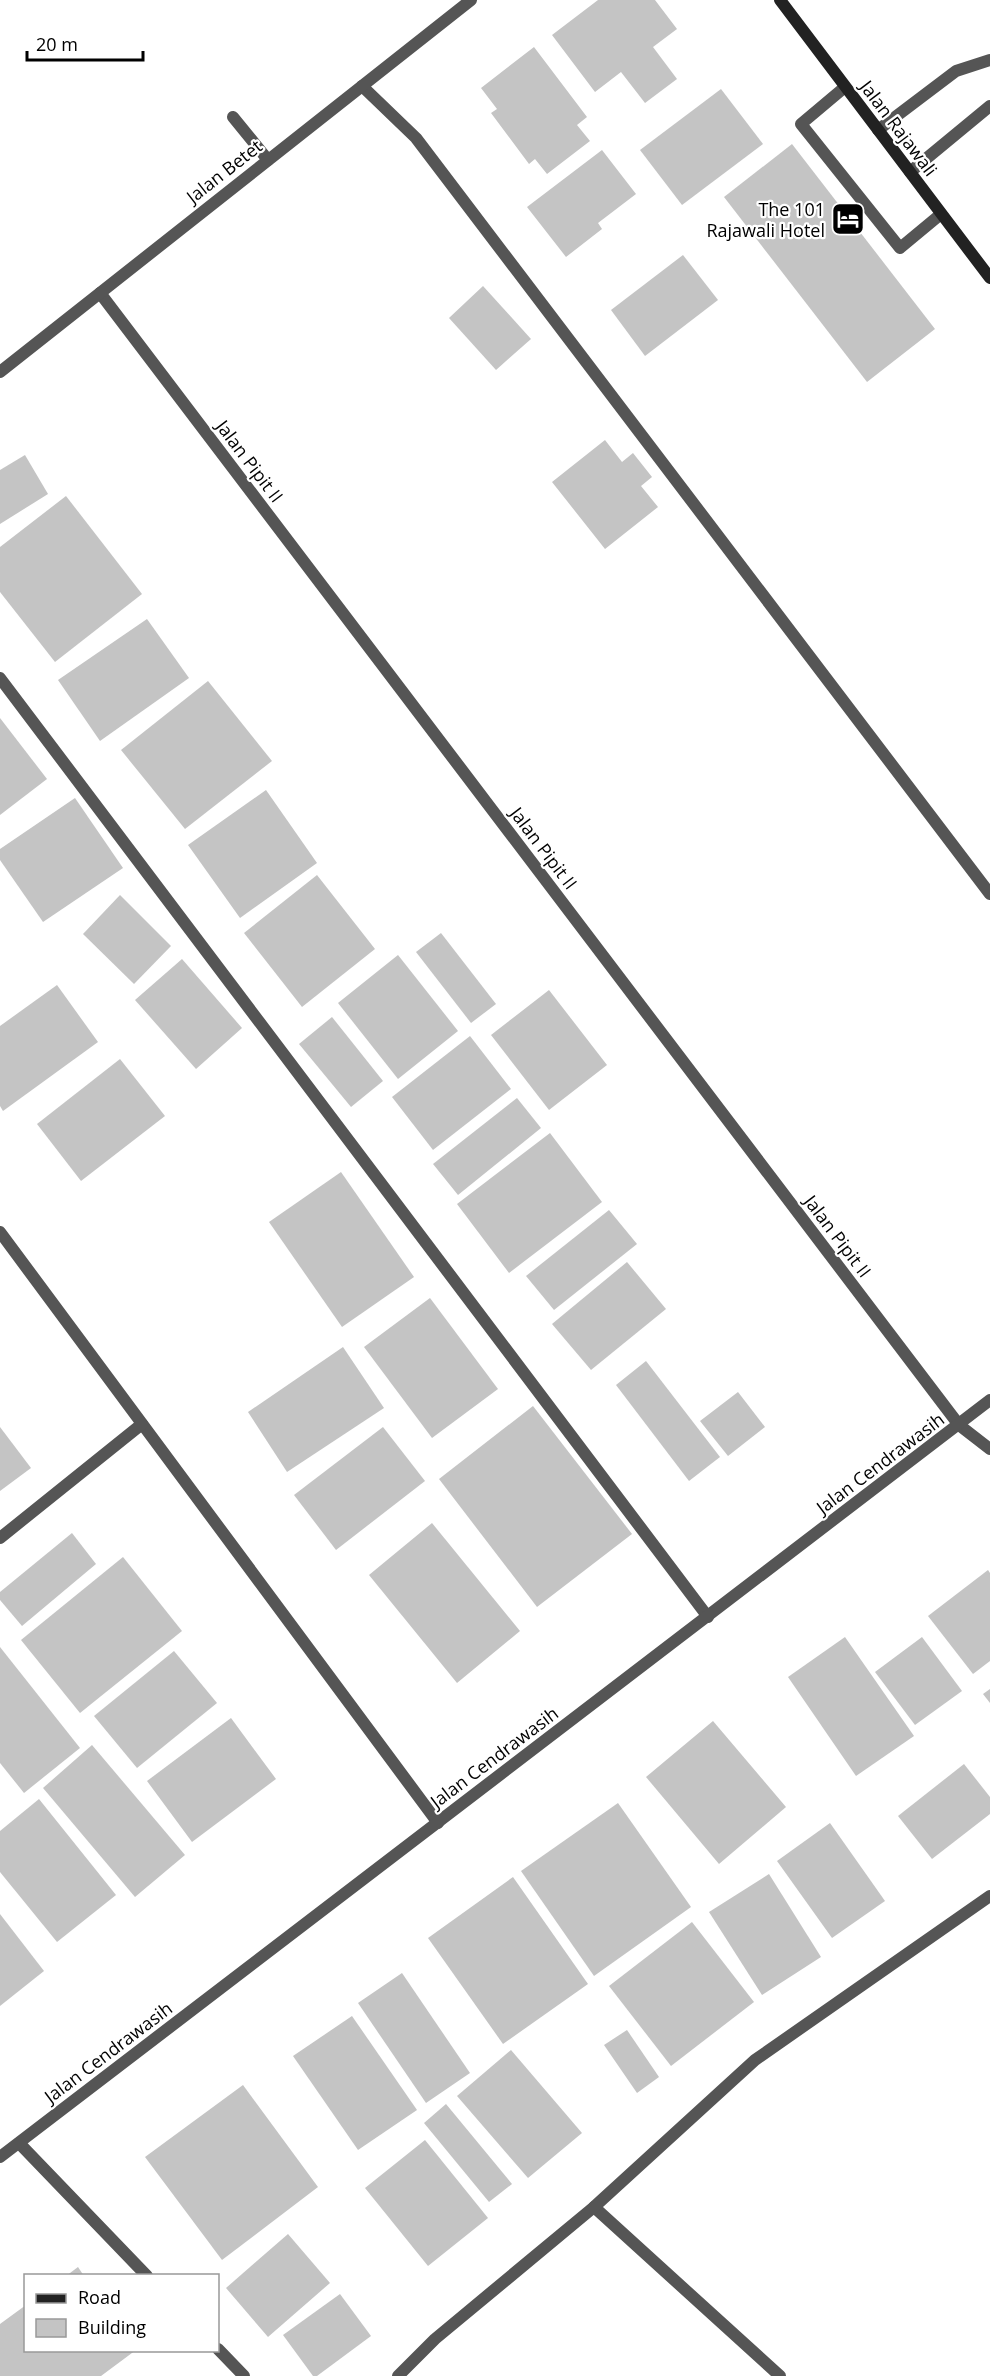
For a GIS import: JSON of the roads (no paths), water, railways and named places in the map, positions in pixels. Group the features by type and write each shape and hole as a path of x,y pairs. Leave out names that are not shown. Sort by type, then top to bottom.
{"street":[{"name":"Jalan Betet","path":"0,372 471,0"},
{"name":"Jalan Rajawali","path":"780,0 990,278"},
{"path":"878,130 956,71 990,60"},
{"path":"362,86 417,138 990,894"},
{"path":"845,87 801,124 900,248 941,214"},
{"path":"910,172 990,106"},
{"path":"233,117 268,160"},
{"name":"Jalan Pipit II","path":"100,293 959,1425 990,1449"},
{"path":"0,678 708,1617"},
{"path":"0,1232 438,1823"},
{"name":"Jalan Cendrawasih","path":"0,2157 990,1400"},
{"path":"0,1539 142,1424"},
{"path":"398,2376 435,2339 594,2206 755,2060 990,1896"},
{"path":"19,2143 145,2274"},
{"path":"594,2206 780,2376"},
{"path":"219,2350 244,2376"}],"place":[{"name":"The 101 Rajawali Hotel","path":"848,219"}]}
